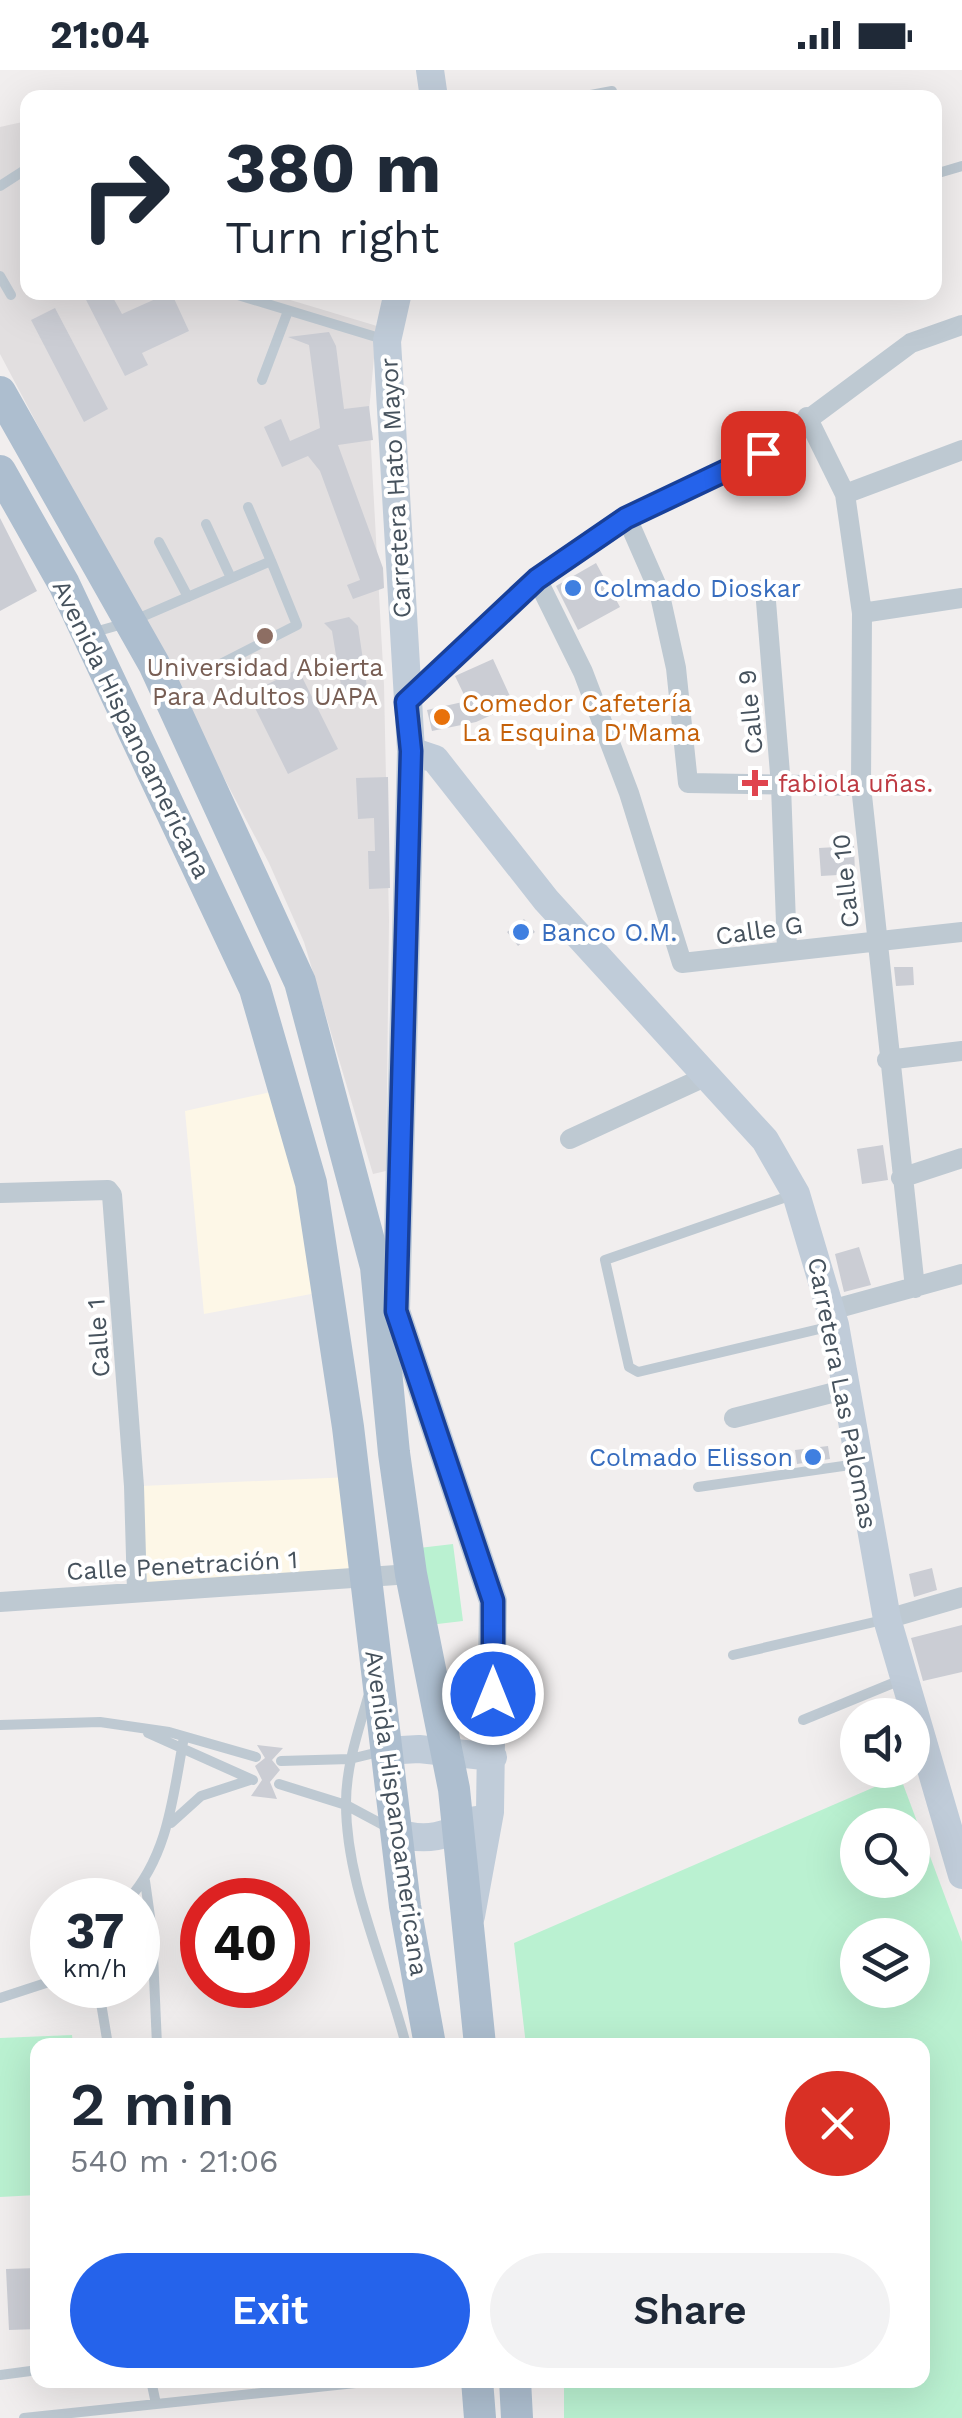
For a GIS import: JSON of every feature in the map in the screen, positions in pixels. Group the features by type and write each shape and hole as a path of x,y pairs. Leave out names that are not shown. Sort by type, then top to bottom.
{"main road":[{"name":"Avenida Hispanoamericana","path":"0,392 130,622 300,982 376,1267 394,1453 411,1574 447,1751 479,2038"},
{"name":"Avenida Hispanoamericana","path":"0,471 88,634 260,1006 311,1182 367,1580 395,1832 429,2038"},
{"path":"478,2388 480,2418"},
{"path":"515,2388 516,2418"}],"street":[{"name":"Carretera Hato Mayor","path":"396,300 387,341 411,751 396,1311 493,1601 490,1812 484,1864 468,1926"},
{"path":"406,702 537,579 626,518 763,453 911,343 962,324"},
{"name":"Calle 10","path":"808,418 844,494 862,613 860,786 887,1060 915,1288"},
{"path":"844,494 962,450"},
{"path":"626,518 660,592 676,668 684,776 694,786 860,786"},
{"name":"Calle G","path":"537,579 582,672 630,793 682,963 692,965 962,932"},
{"name":"Calle 9","path":"765,589 781,786 786,951"},
{"path":"862,613 962,598"},
{"name":"Carretera Las Palomas","path":"411,751 435,759 546,900 765,1140 796,1194 833,1318 887,1619 962,1875"},
{"path":"887,1060 962,1051"},
{"path":"570,1139 707,1076"},
{"path":"902,1178 962,1158"},
{"name":"Calle 1","path":"0,1193 108,1190 112,1195 134,1486 137,1592"},
{"path":"833,1318 915,1288 962,1276"},
{"path":"734,1418 847,1389"},
{"path":"367,1580 411,1574"},
{"name":"Calle Penetración 1","path":"0,1602 367,1580"},
{"path":"887,1619 962,1597"},
{"path":"384,1751 447,1751 493,1757"},
{"path":"395,1832 414,1838 458,1830 490,1812"}],"lane":[{"path":"0,276 11,294"},
{"path":"253,300 387,341"},
{"path":"262,380 288,311"},
{"path":"203,673 297,626 248,507"},
{"path":"206,524 231,578"},
{"path":"159,542 188,597"},
{"path":"88,634 130,622 270,561"},
{"path":"796,1194 604,1260 629,1367 638,1372 833,1318"},
{"path":"698,1487 858,1464"},
{"path":"733,1655 887,1619"},
{"path":"376,1667 350,1759 346,1804 356,1880 404,2038"},
{"path":"803,1720 904,1678"},
{"path":"0,1725 100,1722 184,1737 256,1757"},
{"path":"138,1728 253,1780 201,1796 170,1824"},
{"path":"146,1878 170,1824 184,1737"},
{"path":"281,1761 350,1759 384,1751"},
{"path":"279,1784 346,1804 395,1832"},
{"path":"0,1998 30,1988"},
{"path":"102,2008 107,2038"},
{"path":"155,2008 157,2038"},
{"path":"0,2375 30,2371"},
{"path":"153,2388 156,2404"},
{"path":"24,2418 278,2388"}],"shaded area":[{"name":"Universidad Abierta Para Adultos UAPA","path":"20,123 20,300 290,300 377,326 369,411 384,685 389,920 386,1171 373,1174 304,942 269,863 0,354 0,127"},
{"path":"284,1089 327,1291 204,1314 185,1111"},
{"path":"351,1477 361,1573 147,1584 141,1486"}],"green space":[{"path":"453,1544 463,1621 429,1625 419,1548"},
{"path":"872,1788 904,1788 912,1808 840,1808 840,1898 930,1898 930,1856 962,1942 962,2418 564,2418 564,2388 930,2388 930,2038 525,2038 514,1943"},
{"path":"72,2035 72,2038 30,2038 30,2195 0,2197 0,2038"}],"building":[{"path":"86,300 114,300 122,314 153,300 175,300 189,331 142,353 148,365 125,376"},
{"path":"55,308 108,409 84,422 31,320"},
{"path":"329,332 336,346 344,409 369,406 373,440 338,445 383,568 384,588 353,599 347,585 360,580 320,471 308,456 282,467 264,427 281,419 290,441 320,428 309,345 288,337"},
{"path":"0,518 37,591 0,611"},
{"path":"596,563 620,607 578,630 556,586"},
{"path":"349,617 358,626 368,694 343,698 332,631 324,623"},
{"path":"493,659 514,705 476,722 432,731 427,710 467,701 455,676"},
{"path":"298,669 338,749 288,774 248,694"},
{"path":"388,777 390,888 369,889 368,851 375,851 374,818 358,819 356,778"},
{"path":"854,846 855,874 821,876 819,848"},
{"name":"Banco O.M.","path":"524,919 535,932 518,946 507,932"},
{"path":"894,967 913,967 914,985 896,986"},
{"path":"883,1145 888,1180 862,1184 857,1149"},
{"path":"859,1247 871,1285 844,1292 835,1254"},
{"name":"Colmado Elisson","path":"828,1446 830,1459 797,1464 795,1450"},
{"path":"932,1568 937,1590 914,1597 909,1574"},
{"path":"962,1625 962,1672 923,1681 911,1638"},
{"path":"257,1745 283,1748 272,1760 280,1770 270,1782 277,1799 251,1796 262,1780 255,1766 265,1758"},
{"path":"30,2268 30,2329 9,2330 6,2269"}],"place":[{"name":"Colmado Dioskar","path":"573,588"},
{"name":"Universidad Abierta Para Adultos UAPA","path":"265,636"},
{"name":"Comedor Cafetería La Esquina D'Mama","path":"442,717"},
{"name":"fabiola uñas.","path":"755,783"},
{"name":"Banco O.M.","path":"521,932"},
{"name":"Colmado Elisson","path":"813,1457"}],"route":[{"path":"493,1694 493,1601 401,1336 396,1311 411,751 406,702 537,579 626,518 763,453"}]}
